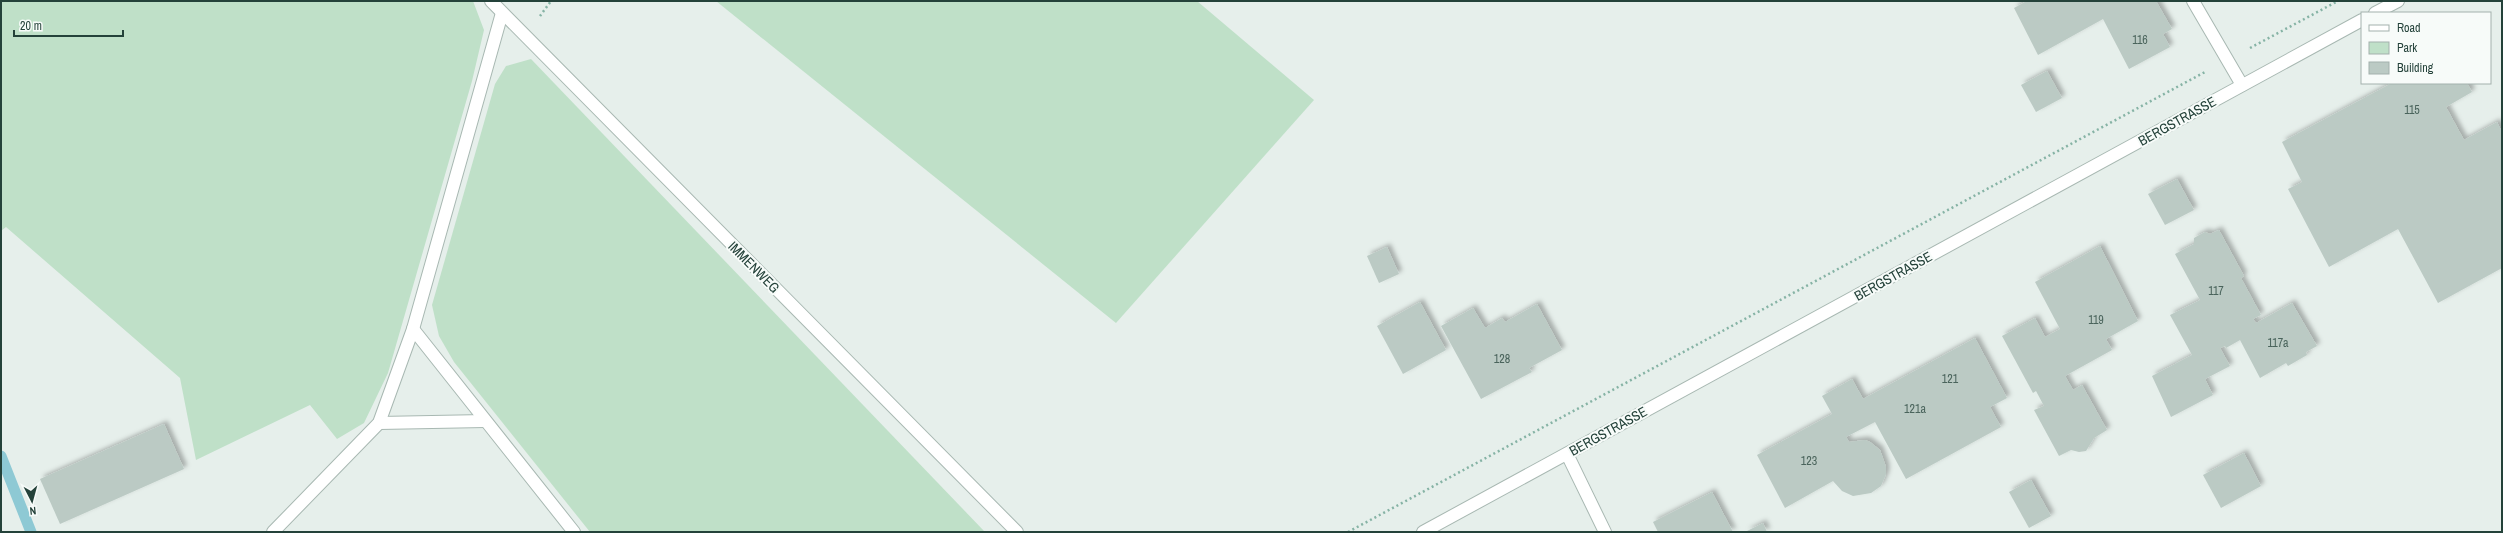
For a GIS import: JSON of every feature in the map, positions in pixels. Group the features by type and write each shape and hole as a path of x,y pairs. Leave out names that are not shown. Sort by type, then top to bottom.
{"street":[{"name":"IMMENWEG","path":"491,1 1017,532"},
{"path":"2193,1 2242,86"},
{"path":"2378,12 2398,1"},
{"path":"273,532 379,423 413,329 502,13"},
{"name":"BERGSTRASSE","path":"1423,532 2361,21"},
{"path":"413,329 574,532"},
{"path":"379,423 485,421"},
{"path":"1566,454 1605,532"}],"path":[{"path":"1348,532 2338,1"}],"green space":[{"path":"1,1 473,1 484,30 472,81 388,373 364,423 337,439 310,405 196,460 180,378 6,227 1,231"},
{"path":"716,1 1197,1 1314,100 1116,323"},
{"path":"531,59 985,532 590,532 454,362 439,336 432,305 495,84 506,66"}],"building":[{"path":"2027,1 2156,1 2172,29 2163,34 2170,47 2129,69 2103,19 2038,55 2014,8"},
{"path":"2047,71 2062,98 2036,112 2021,85"},
{"path":"2390,84 2468,84 2472,92 2446,107 2464,140 2497,122 2502,132 2502,268 2438,303 2398,229 2329,267 2288,189 2302,182 2282,142"},
{"path":"2177,179 2194,210 2165,225 2148,194"},
{"path":"2219,230 2244,276 2241,278 2261,315 2253,319 2256,323 2292,303 2317,346 2306,352 2307,355 2288,366 2286,363 2260,378 2240,340 2226,348 2225,346 2220,348 2230,366 2205,379 2213,395 2171,417 2152,376 2192,355 2170,315 2200,300 2175,254 2194,244 2194,238 2205,232 2210,234"},
{"path":"2100,246 2138,321 2106,339 2112,350 2065,376 2073,390 2082,385 2107,430 2094,438 2086,451 2079,452 2071,450 2059,456 2034,410 2044,406 2036,391 2033,393 2002,336 2035,318 2045,337 2060,329 2035,282"},
{"path":"1387,247 1399,274 1379,283 1367,256"},
{"path":"1420,302 1446,350 1403,374 1377,326"},
{"path":"1537,304 1562,350 1529,368 1532,372 1481,399 1441,326 1473,308 1485,328 1502,318 1505,322"},
{"path":"1975,338 2007,398 1990,407 2001,427 1906,479 1875,422 1846,437 1849,442 1865,440 1880,450 1886,467 1886,474 1881,486 1871,493 1853,496 1842,491 1833,481 1785,508 1757,455 1832,414 1822,396 1852,379 1863,399"},
{"path":"164,424 184,469 60,524 40,479"},
{"path":"2244,453 2261,486 2221,508 2203,475"},
{"path":"2031,480 2051,516 2029,528 2009,492"},
{"path":"1712,492 1733,532 1658,532 1653,522"},
{"path":"1763,523 1767,532 1745,532"}],"waterway":[{"path":"1,456 31,532"}]}
